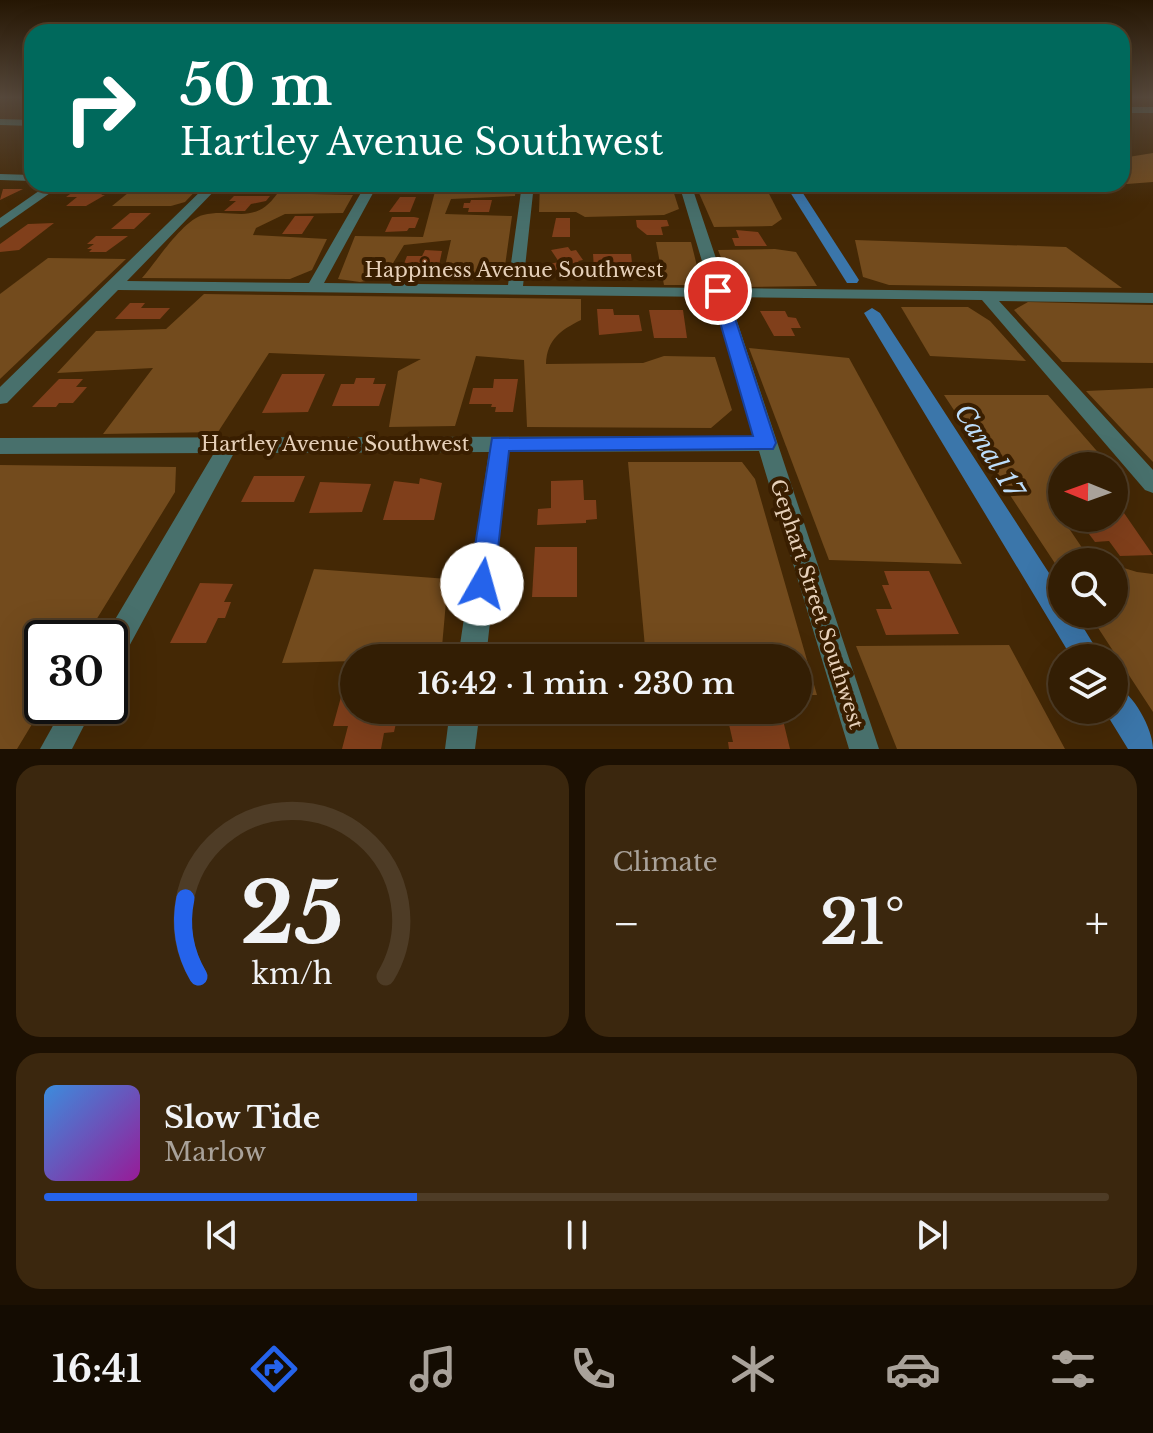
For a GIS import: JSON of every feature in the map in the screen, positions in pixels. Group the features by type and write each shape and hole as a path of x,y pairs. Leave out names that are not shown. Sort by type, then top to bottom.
{"street":[{"path":"0,177 24,178"},
{"path":"0,224 46,192"},
{"path":"0,398 207,192"},
{"path":"314,288 368,192"},
{"path":"515,290 527,192"},
{"name":"Gephart Street Southwest","path":"687,192 864,749"},
{"name":"Happiness Avenue Southwest","path":"114,285 1153,298"},
{"path":"986,296 1153,484"},
{"name":"Hartley Avenue Southwest","path":"0,446 765,443"},
{"path":"128,621 229,444"},
{"path":"474,644 500,444"},
{"path":"55,749 70,724"},
{"path":"460,749 463,724"}],"shaded area":[{"path":"1153,153 1153,182 1130,184 1130,157"},
{"path":"129,192 194,192 185,202 171,206 112,206"},
{"path":"309,192 353,195 343,213 285,214 256,228 253,235 327,239 312,270 290,279 142,278 195,218 214,213 251,213 260,210 277,194 223,194"},
{"path":"435,192 515,192 515,196 451,199 445,214 512,216 504,273 474,279 443,275 451,240 404,245 384,278 360,282 338,279 355,236 423,237"},
{"path":"540,192 674,192 679,209 664,215 585,217 576,212 539,212"},
{"path":"699,192 768,192 782,219 772,226 714,227"},
{"path":"855,240 1066,247 1122,288 889,285 863,277"},
{"path":"656,242 691,242 701,282 664,285"},
{"path":"775,249 796,252 817,286 746,287 730,280 718,250"},
{"path":"48,258 126,259 0,379 0,294"},
{"path":"204,294 581,299 581,320 556,336 549,348 546,364 643,363 664,356 715,357 732,410 711,428 527,427 524,360 476,356 455,426 389,427 398,371 421,359 269,353 218,432 103,434 153,368 57,373 96,331 166,329"},
{"path":"1028,302 1153,305 1153,363 1062,362 1014,310"},
{"path":"901,307 968,307 990,321 1026,361 930,356"},
{"path":"749,348 849,358 962,564 829,560"},
{"path":"1153,388 1153,462 1086,391"},
{"path":"944,395 1048,395 1098,452 1048,452 1048,532 1071,532 1082,548 1048,548 1048,553"},
{"path":"628,462 742,462 755,479 802,644 645,644"},
{"path":"0,465 176,467 175,492 96,620 24,620 24,724 32,724 17,749 0,749"},
{"path":"314,569 448,579 442,644 340,644 340,661 282,663"},
{"path":"1128,569 1153,574 1153,712 1128,674 1128,644 1109,644 1098,628 1128,628"},
{"path":"1009,645 1048,717 1048,724 1052,724 1065,749 897,749 856,646"},
{"path":"812,678 817,695 812,695"}],"building":[{"path":"3,189 23,189 0,200"},
{"path":"73,192 105,195 86,206 66,206 77,197 66,197"},
{"path":"234,196 270,196 266,201 251,204 245,211 224,211 236,201 229,201"},
{"path":"400,197 416,197 410,212 389,212"},
{"path":"492,200 489,212 468,212 469,208 463,208 464,203"},
{"path":"130,213 151,213 134,229 111,229"},
{"path":"295,216 314,216 302,234 282,234"},
{"path":"392,217 419,218 415,228 385,232"},
{"path":"556,218 570,218 570,237 552,237"},
{"path":"636,220 667,220 669,226 661,227 663,235 647,235 637,227"},
{"path":"54,223 19,250 0,252 0,244 28,224"},
{"path":"736,230 758,232 767,246 735,246 732,238 739,238"},
{"path":"96,236 128,236 106,252 89,252 92,249 87,249 94,244 87,244"},
{"path":"568,247 571,251 576,250 583,260 578,261 581,265 554,271 549,264 559,262 551,250"},
{"path":"425,250 442,251 438,270 403,266 407,256 422,256"},
{"path":"593,254 631,254 633,272 620,272 620,268 594,269"},
{"path":"130,303 145,303 141,308 170,308 160,319 115,319"},
{"path":"597,309 613,309 614,315 639,315 642,331 599,335"},
{"path":"649,310 683,310 687,338 654,338"},
{"path":"760,311 785,311 788,317 796,318 801,328 791,328 795,336 774,336"},
{"path":"282,374 325,374 308,412 262,413"},
{"path":"356,378 375,378 373,384 386,384 379,406 332,406 341,384 354,384"},
{"path":"59,379 83,379 76,387 87,387 73,403 32,407"},
{"path":"494,379 518,379 513,412 495,412 496,407 491,407 492,404 469,404 473,388 493,388"},
{"path":"254,476 305,476 294,502 241,502"},
{"path":"420,478 442,483 434,520 383,520 394,481 419,484"},
{"path":"583,480 584,500 596,500 597,519 586,520 586,523 537,525 538,509 551,508 551,481"},
{"path":"320,482 371,484 362,512 309,513"},
{"path":"1128,519 1153,555 1128,556 1128,548 1114,548 1109,541 1095,542 1088,532 1128,532"},
{"path":"535,547 577,547 577,597 532,597"},
{"path":"884,571 929,571 959,634 886,635 876,609 892,609 882,585 889,585"},
{"path":"200,583 233,584 224,602 231,602 225,618 218,618 206,643 170,643"},
{"path":"340,701 340,724 396,724 394,732 384,733 381,749 342,749 348,726 333,726"},
{"path":"729,724 784,724 790,749 729,749 728,742 733,742"}],"waterway":[{"name":"Canal 17","path":"796,192 852,280"},
{"name":"Canal 17","path":"872,313 1079,644"},
{"name":"Canal 17","path":"1128,722 1145,749"}],"route":[{"path":"482,584 500,444 765,443 718,291"}]}
